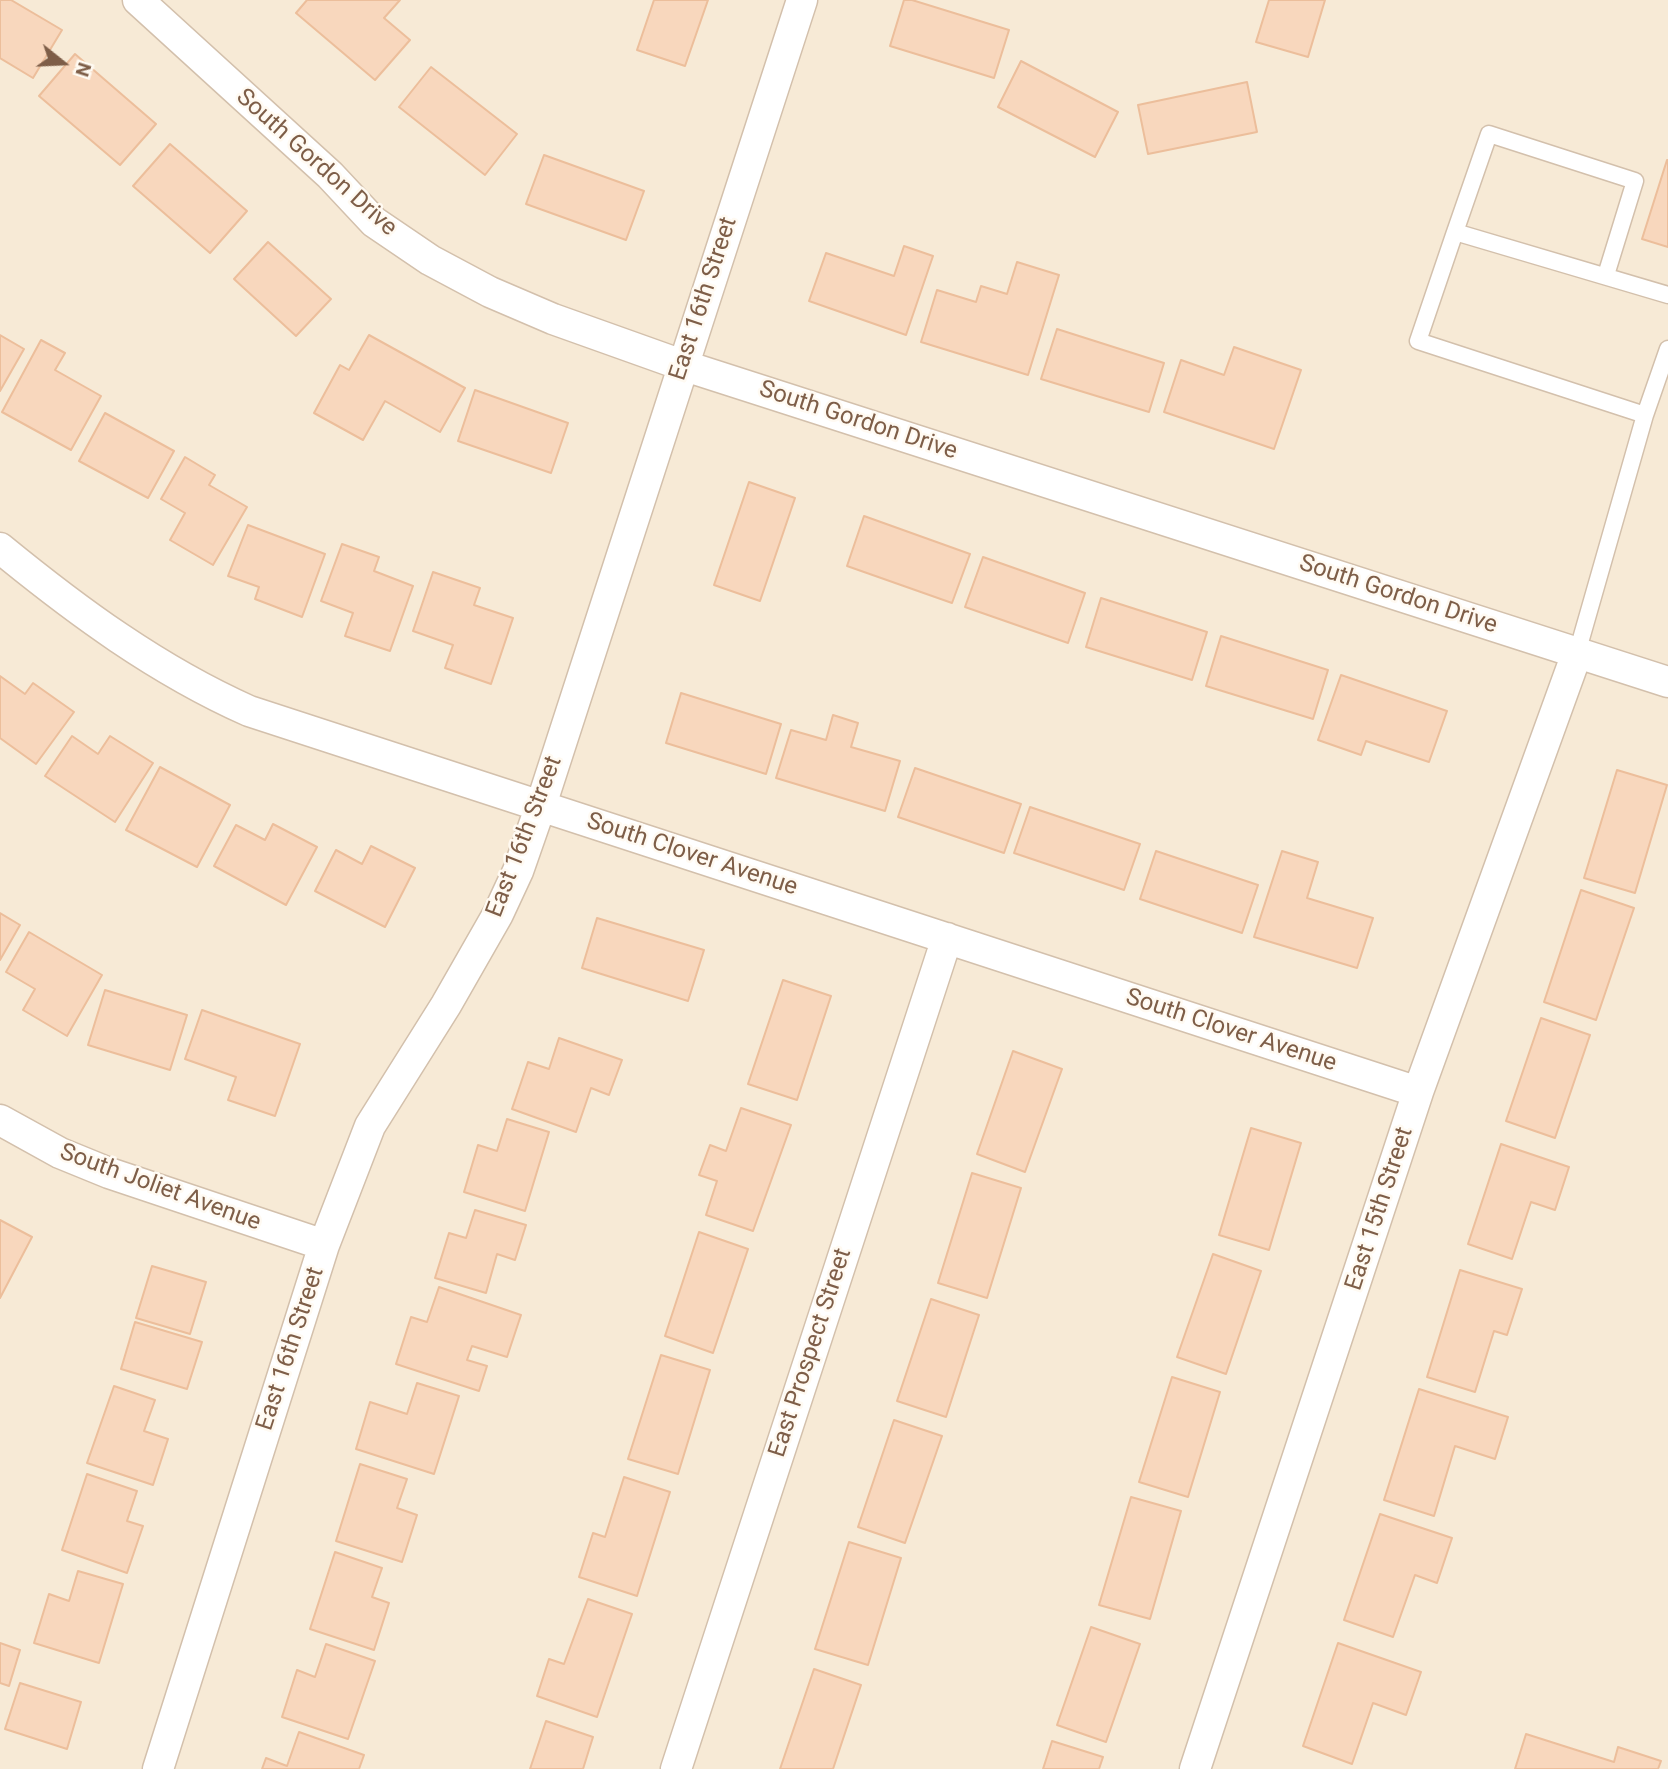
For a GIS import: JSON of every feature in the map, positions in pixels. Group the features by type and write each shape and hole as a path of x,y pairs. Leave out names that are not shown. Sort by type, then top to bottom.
{"street":[{"name":"South Gordon Drive","path":"138,0 330,175 374,222 430,260 490,292 553,320 682,365 1668,682"},
{"name":"East 16th Street","path":"158,1769 324,1245 370,1126 446,1005 498,914 517,871 541,805 802,0"},
{"name":"South Clover Avenue","path":"0,548 121,640 209,693 249,711 1418,1092"},
{"name":"East 15th Street","path":"1195,1769 1418,1092 1577,653"},
{"name":"East Prospect Street","path":"676,1769 947,938"},
{"name":"South Joliet Avenue","path":"0,1120 60,1153 109,1173 324,1245"}],"lane":[{"path":"1605,275 1635,181 1489,134 1418,341 1645,415"},
{"path":"1455,232 1668,295"},
{"path":"1577,653 1645,415 1668,349"}],"shaded area":[{"path":"0,0 1668,0 1668,1769 0,1769"}],"building":[{"path":"0,0 11,0 62,30 33,78 0,58"},
{"path":"307,0 400,0 384,18 410,40 375,80 296,13"},
{"path":"654,0 708,0 685,66 637,50"},
{"path":"904,0 912,0 1009,30 994,78 890,46"},
{"path":"1269,0 1325,0 1308,57 1256,42"},
{"path":"75,54 156,124 120,165 39,96"},
{"path":"1021,61 1118,112 1095,157 998,107"},
{"path":"431,67 517,134 485,175 399,107"},
{"path":"1247,82 1257,132 1148,154 1138,105"},
{"path":"170,144 247,211 210,253 133,186"},
{"path":"544,155 644,191 626,240 526,204"},
{"path":"1668,160 1668,247 1642,239"},
{"path":"268,242 331,299 296,336 234,279"},
{"path":"904,246 933,256 906,335 809,301 826,253 894,276"},
{"path":"1017,262 1059,275 1028,375 921,342 937,290 976,302 981,286 1007,294"},
{"path":"1057,329 1164,363 1149,412 1041,379"},
{"path":"0,335 24,349 0,391"},
{"path":"369,335 465,388 440,432 385,401 363,440 314,413 340,365 349,370"},
{"path":"41,340 65,353 55,370 101,396 71,450 2,412"},
{"path":"1234,347 1301,370 1274,449 1164,412 1181,360 1224,375"},
{"path":"475,390 568,423 551,473 458,441"},
{"path":"105,413 174,451 148,498 79,461"},
{"path":"185,457 215,475 209,485 247,507 213,565 170,540 185,513 161,499"},
{"path":"749,482 795,498 760,601 714,585"},
{"path":"864,516 970,554 952,603 847,566"},
{"path":"248,525 325,554 302,617 255,599 259,587 228,576"},
{"path":"342,544 379,557 374,571 413,586 390,651 345,636 353,613 321,601"},
{"path":"983,557 1085,593 1068,643 965,607"},
{"path":"433,572 480,588 474,605 513,618 491,684 445,668 453,645 413,631"},
{"path":"1101,598 1207,632 1192,680 1086,647"},
{"path":"1221,636 1328,670 1313,719 1206,686"},
{"path":"1341,675 1447,711 1429,762 1366,741 1361,755 1318,740"},
{"path":"0,676 25,694 33,683 74,712 36,764 0,738"},
{"path":"681,693 781,724 766,774 666,743"},
{"path":"833,715 858,723 851,747 900,761 885,811 776,778 791,730 826,740"},
{"path":"72,736 98,754 110,736 153,763 115,822 45,776"},
{"path":"160,767 230,805 197,867 126,830"},
{"path":"915,768 1021,804 1004,853 898,817"},
{"path":"1617,770 1667,785 1635,893 1584,878"},
{"path":"1030,807 1140,844 1124,890 1014,853"},
{"path":"273,824 317,847 286,905 214,866 236,825 265,840"},
{"path":"371,846 415,868 385,927 315,891 336,850 362,864"},
{"path":"1156,851 1258,885 1242,933 1140,899"},
{"path":"1282,851 1318,862 1307,898 1373,918 1357,968 1254,937"},
{"path":"1581,890 1634,908 1596,1020 1544,1002"},
{"path":"0,913 20,925 0,960"},
{"path":"597,918 704,950 688,1001 582,968"},
{"path":"29,932 102,975 67,1036 23,1010 35,989 6,972"},
{"path":"783,980 831,996 797,1100 748,1084"},
{"path":"105,990 187,1015 170,1070 88,1045"},
{"path":"202,1010 300,1044 275,1116 228,1100 236,1077 185,1059"},
{"path":"1541,1018 1590,1035 1555,1138 1506,1121"},
{"path":"559,1038 622,1060 609,1095 591,1088 576,1132 512,1109 528,1062 549,1069"},
{"path":"1013,1051 1062,1069 1025,1172 977,1154"},
{"path":"741,1108 791,1125 753,1231 706,1215 717,1181 699,1175 710,1145 726,1151"},
{"path":"507,1119 549,1132 525,1211 464,1192 478,1145 497,1151"},
{"path":"1251,1128 1301,1143 1269,1250 1219,1235"},
{"path":"1501,1144 1569,1167 1555,1210 1531,1202 1512,1259 1468,1244"},
{"path":"972,1173 1021,1188 987,1298 938,1283"},
{"path":"475,1210 526,1225 515,1260 497,1254 486,1293 435,1278 449,1233 466,1238"},
{"path":"0,1220 32,1237 0,1298"},
{"path":"699,1232 748,1249 713,1353 665,1336"},
{"path":"1213,1254 1261,1271 1226,1374 1177,1357"},
{"path":"152,1266 206,1282 190,1334 136,1318"},
{"path":"1460,1270 1522,1289 1507,1335 1494,1331 1475,1392 1427,1377"},
{"path":"439,1287 521,1315 507,1357 472,1346 467,1360 487,1366 479,1391 396,1364 411,1317 427,1322"},
{"path":"931,1299 979,1315 946,1417 897,1401"},
{"path":"135,1322 202,1342 187,1389 121,1369"},
{"path":"661,1355 710,1370 678,1474 628,1459"},
{"path":"1172,1377 1220,1392 1188,1497 1139,1482"},
{"path":"417,1383 459,1396 434,1474 356,1449 370,1402 407,1414"},
{"path":"114,1386 155,1400 144,1431 168,1439 153,1485 87,1463"},
{"path":"1419,1389 1508,1417 1495,1459 1455,1446 1434,1516 1384,1500"},
{"path":"894,1420 942,1436 905,1543 858,1527"},
{"path":"360,1464 407,1479 397,1508 417,1515 402,1562 336,1541"},
{"path":"87,1474 137,1491 127,1521 143,1526 127,1573 62,1550"},
{"path":"624,1477 670,1492 637,1596 579,1577 593,1533 605,1537"},
{"path":"1131,1497 1181,1511 1150,1619 1099,1605"},
{"path":"1380,1514 1452,1538 1437,1583 1415,1575 1393,1637 1344,1620"},
{"path":"849,1542 901,1558 868,1665 815,1649"},
{"path":"335,1552 382,1568 372,1597 389,1603 374,1650 310,1629"},
{"path":"78,1571 123,1584 99,1663 34,1643 49,1594 69,1601"},
{"path":"588,1599 632,1614 597,1717 537,1696 549,1659 564,1664"},
{"path":"1091,1627 1140,1644 1106,1742 1057,1725"},
{"path":"0,1643 20,1650 9,1686 0,1683"},
{"path":"1338,1643 1421,1672 1406,1715 1373,1703 1352,1764 1303,1746"},
{"path":"326,1644 375,1661 348,1739 282,1717 297,1670 315,1677"},
{"path":"814,1669 861,1685 833,1769 780,1769"},
{"path":"20,1683 81,1702 67,1749 5,1729"},
{"path":"546,1721 593,1737 583,1769 530,1769"},
{"path":"299,1732 364,1755 359,1769 262,1769 266,1758 287,1766"},
{"path":"1526,1734 1614,1762 1618,1747 1661,1761 1658,1769 1515,1769"},
{"path":"1052,1741 1103,1757 1099,1769 1043,1769"}]}
